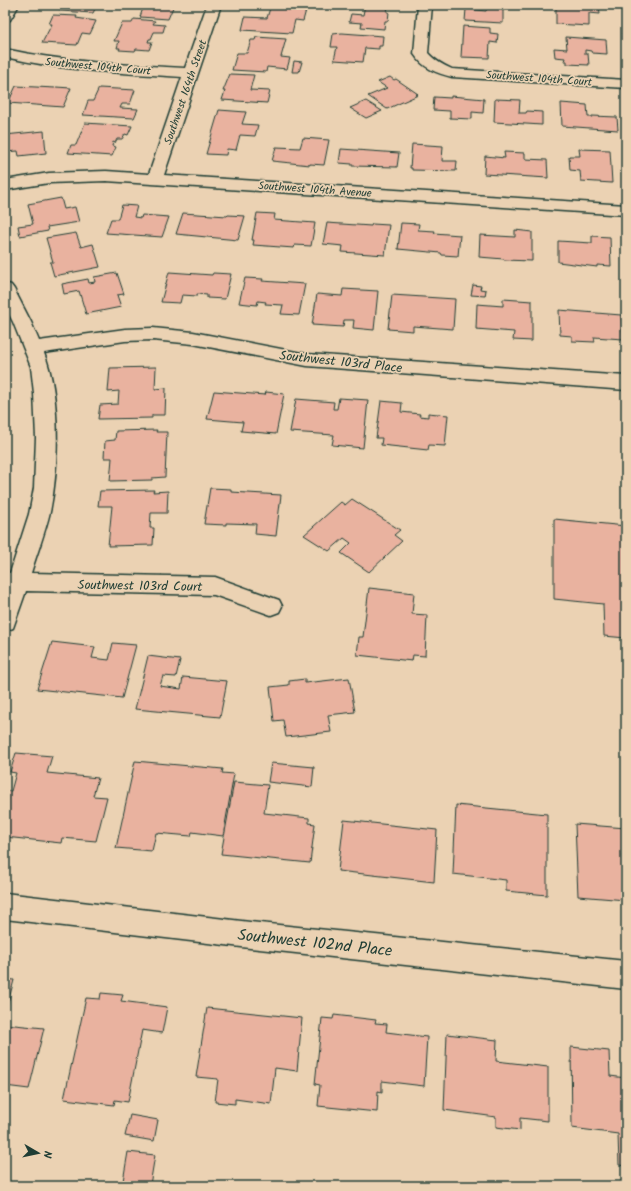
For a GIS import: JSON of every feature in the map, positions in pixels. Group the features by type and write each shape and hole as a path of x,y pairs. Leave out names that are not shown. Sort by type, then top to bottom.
{"street":[{"path":"5,17 12,5"},
{"name":"Southwest 164th Street","path":"155,178 214,5"},
{"name":"Southwest 104th Court","path":"426,5 421,54 432,65 452,73 626,84"},
{"name":"Southwest 104th Court","path":"5,53 34,60 69,64 191,73"},
{"name":"Southwest 104th Avenue","path":"5,185 68,176 155,178 626,210"},
{"path":"5,289 33,348 40,368 44,393 46,461 44,488 39,514 12,581 5,622"},
{"name":"Southwest 103rd Place","path":"33,348 125,336 153,334 193,338 307,360 626,383"},
{"name":"Southwest 103rd Court","path":"12,581 215,586 271,606"},
{"name":"Southwest 102nd Place","path":"5,906 258,936 626,975"}],"building":[{"path":"63,5 97,5 93,13 60,11"},
{"path":"144,5 174,5 168,19 140,17"},
{"path":"365,5 388,6 388,21 385,21 384,29 361,27 362,23 349,22 351,14 363,15"},
{"path":"483,5 503,5 503,23 465,21 466,9 486,11 487,7 482,7"},
{"path":"565,5 599,5 600,14 589,13 589,26 556,24 556,6 565,7"},
{"path":"280,7 306,10 303,21 295,20 292,33 242,30 245,17 267,18 270,8"},
{"path":"53,15 77,16 76,18 96,21 90,34 82,33 77,45 42,43 52,24 49,24"},
{"path":"134,19 155,21 153,24 165,25 163,32 154,32 148,42 152,42 149,50 119,50 120,48 117,48 119,41 114,41 122,23 132,23"},
{"path":"463,26 490,28 490,33 498,34 497,43 490,42 489,58 461,57"},
{"path":"342,33 383,36 382,46 379,46 379,49 365,48 363,62 334,60 337,47 331,47 333,34"},
{"path":"256,37 286,39 281,57 290,58 287,69 267,67 266,72 232,70 237,53 247,53 251,40 255,40"},
{"path":"566,37 606,40 607,54 592,53 591,51 585,50 585,54 588,54 589,65 567,64 567,61 564,61 565,58 555,57 554,48 567,49"},
{"path":"294,61 302,62 299,72 292,72"},
{"path":"230,74 254,75 250,90 270,91 267,103 222,100 225,91 223,91"},
{"path":"390,77 394,80 396,79 418,95 387,109 368,96 387,88 378,82"},
{"path":"16,86 71,88 63,107 8,103"},
{"path":"99,88 135,90 130,104 122,104 120,108 138,109 134,118 83,115 88,101 93,101"},
{"path":"451,96 484,99 483,113 472,112 472,119 450,118 450,111 433,110 434,97 451,98"},
{"path":"495,99 520,100 519,113 526,113 527,111 542,112 542,125 494,122"},
{"path":"366,101 382,111 366,118 350,108"},
{"path":"561,103 587,105 588,117 617,117 618,130 562,126"},
{"path":"219,110 246,112 242,124 258,125 255,136 240,135 236,150 227,149 226,155 206,154"},
{"path":"85,123 132,126 128,135 125,134 122,139 117,139 115,143 113,142 112,146 116,147 112,156 68,153 71,145 76,145"},
{"path":"44,131 46,153 19,156 18,151 5,152 5,135"},
{"path":"303,138 329,140 324,165 272,161 276,147 300,148"},
{"path":"412,144 443,146 442,161 457,161 456,171 412,170 412,168 410,168"},
{"path":"341,149 399,153 397,167 352,166 352,164 339,163"},
{"path":"579,149 610,150 612,183 581,181 580,171 570,170 569,156 580,156"},
{"path":"504,152 525,153 525,159 547,160 548,178 484,174 485,156 505,158"},
{"path":"61,198 64,209 75,207 79,222 47,227 48,231 20,236 18,226 33,224 28,204"},
{"path":"122,205 137,206 134,217 141,218 142,215 169,217 162,237 106,233 111,219 118,219"},
{"path":"183,213 245,216 238,240 176,234"},
{"path":"257,213 275,214 274,220 315,223 311,246 295,245 294,248 253,245 254,240 252,240"},
{"path":"327,223 371,226 372,224 389,225 385,255 342,252 343,246 323,244"},
{"path":"401,223 419,224 418,230 460,235 458,256 398,249"},
{"path":"515,230 532,232 532,261 479,257 480,235 515,237"},
{"path":"76,233 81,247 93,244 100,267 54,276 50,262 53,262 46,238"},
{"path":"592,236 610,237 611,266 597,265 597,267 558,262 558,241 592,243"},
{"path":"169,272 212,275 213,273 231,274 225,299 207,298 207,295 197,294 197,296 182,295 180,303 161,302"},
{"path":"117,273 124,294 117,295 121,307 86,314 79,291 64,294 62,284 88,279 89,283 95,282 94,277"},
{"path":"245,278 263,279 262,281 305,284 299,315 281,314 283,305 265,304 266,302 258,301 257,305 239,303"},
{"path":"473,285 481,286 480,289 486,290 485,296 471,295"},
{"path":"343,289 378,291 374,330 353,328 354,320 344,320 343,327 312,325 317,294 342,296"},
{"path":"392,295 455,299 453,329 413,326 413,331 388,329"},
{"path":"503,299 532,301 532,341 513,340 514,332 476,329 477,304 503,306"},
{"path":"559,310 621,315 623,339 594,337 595,342 572,341 572,336 560,335"},
{"path":"156,367 155,389 166,388 165,415 152,415 152,418 98,419 100,405 118,404 119,391 108,392 110,368"},
{"path":"214,391 265,395 266,392 284,394 276,434 241,431 243,422 207,419"},
{"path":"339,398 368,400 363,448 332,445 334,435 290,432 296,399 334,402 333,409 337,409"},
{"path":"381,401 402,403 401,412 420,414 419,416 428,417 428,413 448,415 445,446 429,445 428,450 381,445 382,438 376,438"},
{"path":"157,430 156,432 167,432 165,477 152,478 152,480 110,481 112,458 104,458 105,441 115,440 116,431"},
{"path":"210,488 231,489 231,492 281,495 276,536 255,534 256,524 204,524"},
{"path":"154,490 153,492 168,491 167,513 151,513 150,528 154,528 153,545 108,546 112,506 98,506 100,491"},
{"path":"352,499 400,530 394,535 402,541 369,572 341,553 351,543 344,538 329,551 304,535 341,502 345,505"},
{"path":"554,519 626,526 626,638 604,636 603,604 554,599"},
{"path":"369,588 414,593 412,614 427,615 425,656 413,655 412,661 357,655 359,637 363,637"},
{"path":"52,642 95,647 92,658 109,660 113,643 136,645 122,698 37,689"},
{"path":"148,656 180,660 176,677 163,676 160,686 181,689 183,677 227,681 220,717 135,709"},
{"path":"349,678 355,712 328,715 331,732 286,737 283,720 274,721 270,687 289,685 289,681 305,679 305,683"},
{"path":"16,753 52,756 47,773 98,778 93,796 107,797 96,841 62,838 61,843 5,837 5,791 11,791 16,773 10,772"},
{"path":"135,761 223,769 222,773 234,774 223,836 192,832 191,836 156,833 152,851 116,848"},
{"path":"271,763 314,767 312,787 268,782"},
{"path":"234,782 268,785 264,813 309,818 309,823 315,824 310,863 221,854"},
{"path":"456,805 547,814 547,895 506,891 506,880 453,874"},
{"path":"344,820 437,830 434,882 338,871"},
{"path":"575,824 626,828 626,900 578,896"},
{"path":"5,979 14,980 5,1014"},
{"path":"101,993 123,995 121,1001 167,1007 162,1033 142,1030 128,1102 115,1100 114,1105 64,1099 86,998 100,999"},
{"path":"207,1008 302,1018 297,1071 275,1068 271,1104 235,1099 235,1104 215,1102 218,1079 196,1077"},
{"path":"334,1015 376,1020 375,1023 387,1024 386,1032 427,1037 424,1086 382,1081 382,1092 378,1091 377,1112 318,1106 320,1085 315,1084 322,1018 333,1019"},
{"path":"5,1024 44,1028 29,1089 5,1086"},
{"path":"447,1034 497,1040 496,1061 548,1067 548,1121 520,1118 520,1130 496,1127 496,1117 444,1110"},
{"path":"571,1047 609,1051 610,1076 626,1078 626,1166 619,1165 618,1134 572,1128"},
{"path":"130,1115 158,1120 154,1141 125,1136"},
{"path":"128,1152 155,1155 150,1185 123,1181"}]}
